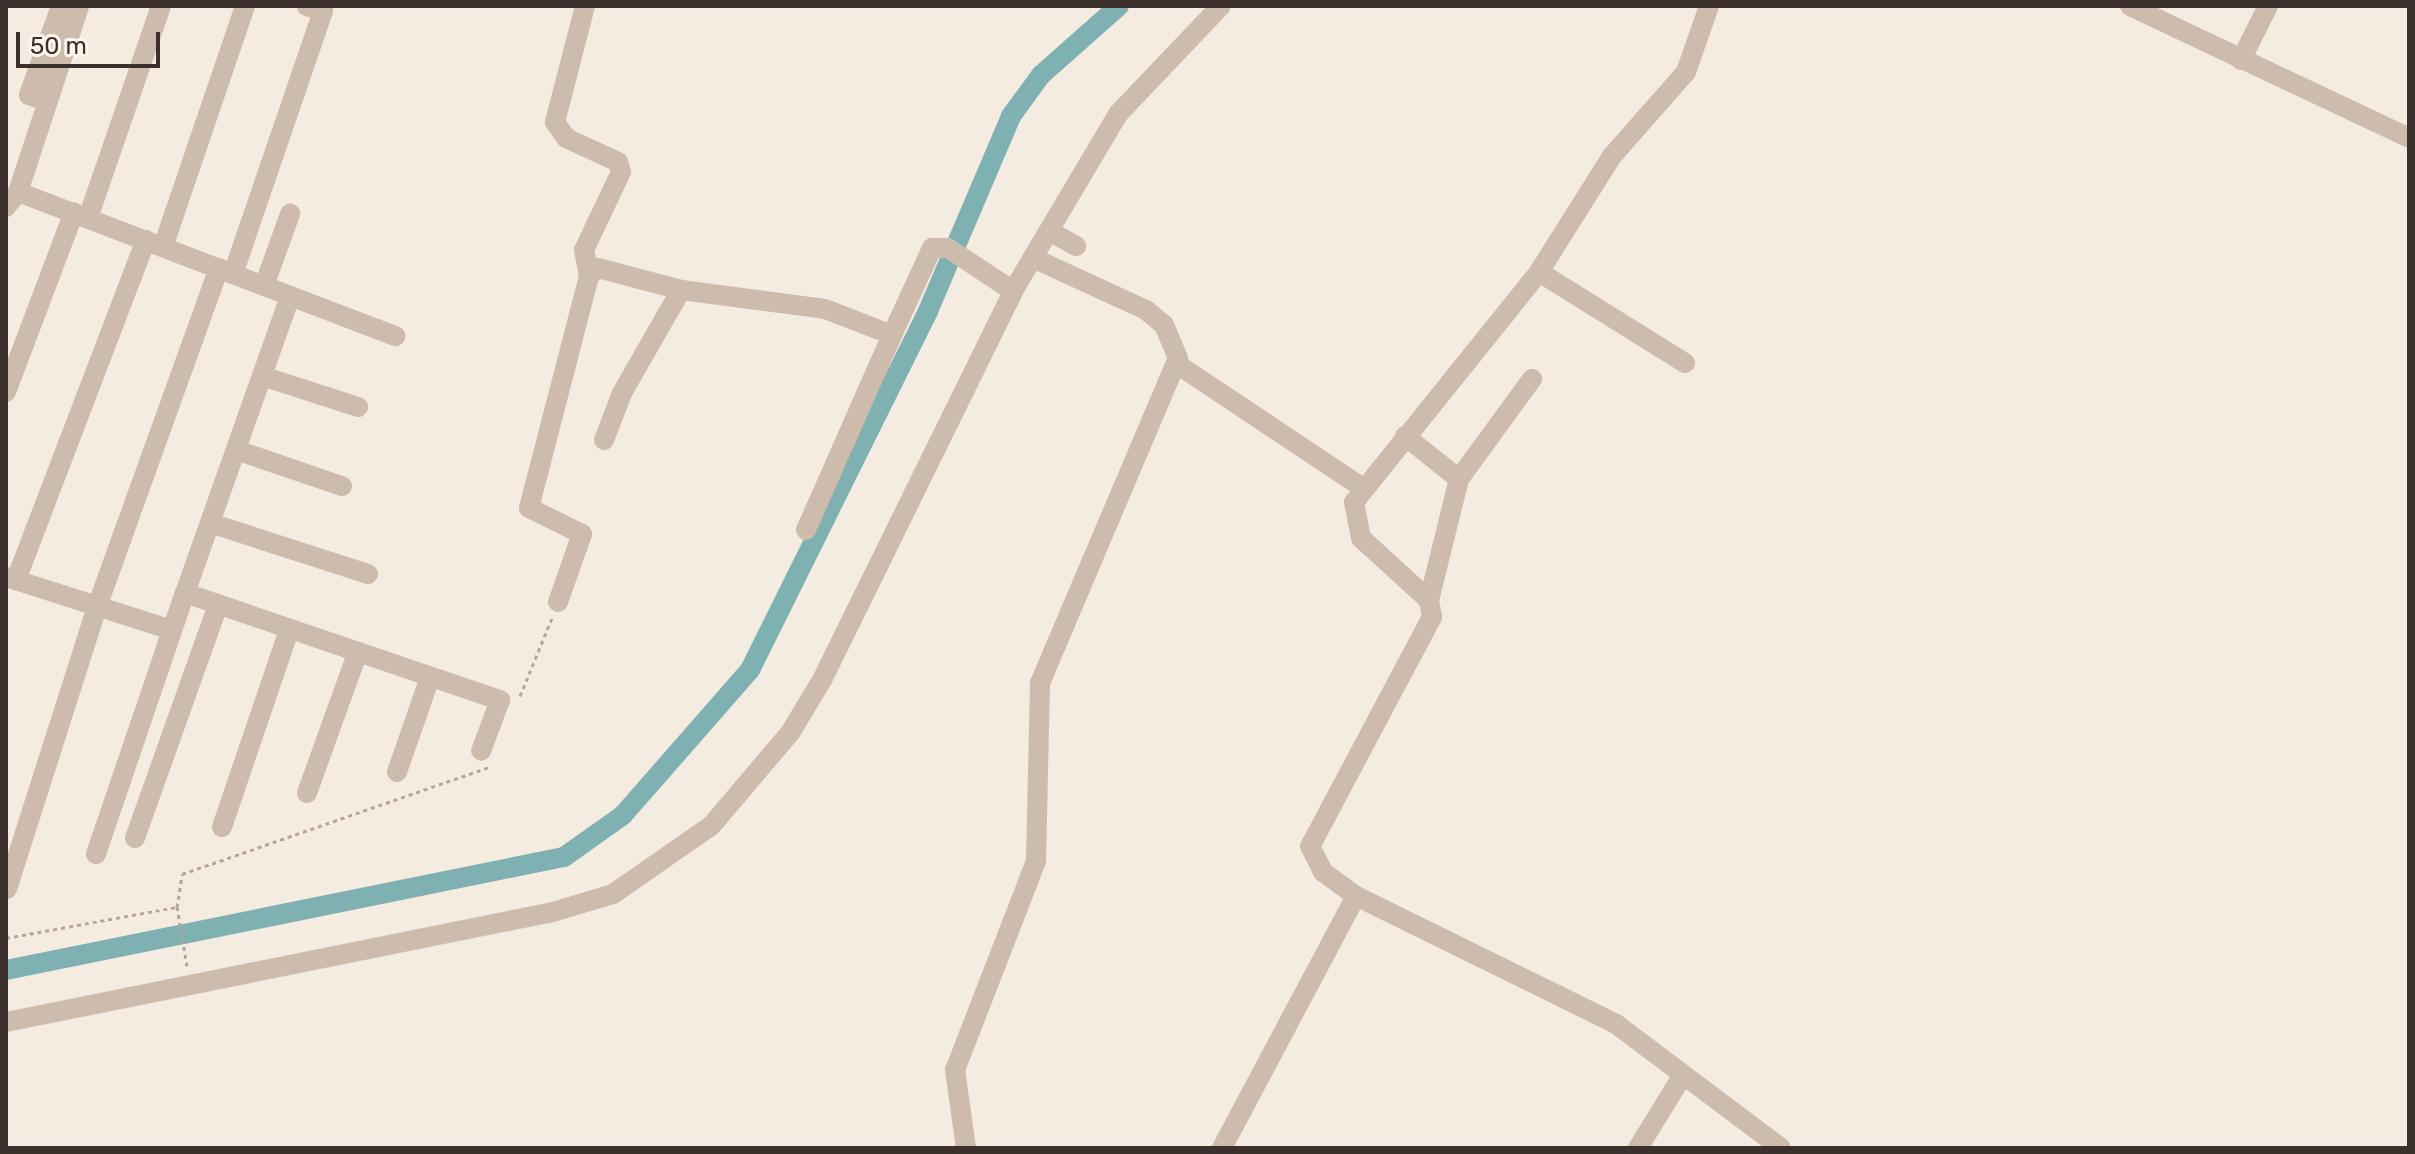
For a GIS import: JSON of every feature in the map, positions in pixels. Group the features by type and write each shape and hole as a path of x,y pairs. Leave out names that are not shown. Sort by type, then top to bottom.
{"street":[{"path":"46,101 29,95 61,6"},
{"path":"79,6 12,199 81,215 395,336"},
{"path":"6,392 81,215 161,6"},
{"path":"172,630 11,578 154,243 245,6"},
{"path":"7,889 98,604 323,11 307,6"},
{"path":"558,602 582,534 529,508 589,276 584,250 621,172 618,162 566,138 555,122 585,6"},
{"path":"6,1022 553,912 613,894 660,867 711,826 814,693 1013,291 1118,114 1221,6"},
{"path":"1429,600 1361,538 1353,511 1363,488 1539,272 1612,156 1686,72 1709,6"},
{"path":"2130,6 2409,138"},
{"path":"2241,60 2268,6"},
{"path":"264,286 290,214"},
{"path":"1049,231 1076,246"},
{"path":"806,530 928,250 948,248 998,276 1013,291"},
{"path":"966,1148 955,1070 1036,861 1040,683 1050,644 1177,364 1174,341 1146,310 1033,258"},
{"path":"589,276 608,265 681,290 825,309 892,335"},
{"path":"1539,272 1685,363"},
{"path":"604,440 622,393 681,290"},
{"path":"96,854 290,296"},
{"path":"1177,364 1363,488"},
{"path":"262,376 358,407"},
{"path":"1532,379 1459,479 1429,600 1432,617 1418,652 1312,838 1316,864 1356,896 1616,1024 1681,1078 1781,1148"},
{"path":"1405,436 1459,479"},
{"path":"236,450 342,486"},
{"path":"210,523 368,574"},
{"path":"185,593 357,654 500,700 481,751"},
{"path":"135,838 218,605"},
{"path":"222,827 289,630"},
{"path":"307,793 357,654"},
{"path":"397,772 430,677"},
{"path":"1222,1148 1356,896"},
{"path":"1638,1148 1681,1078"}],"path":[{"path":"6,938 177,907"},
{"path":"182,924 188,977"}],"waterway":[{"path":"6,970 564,857 623,815 750,670 928,311 1011,116 1041,75 1119,6"}]}
